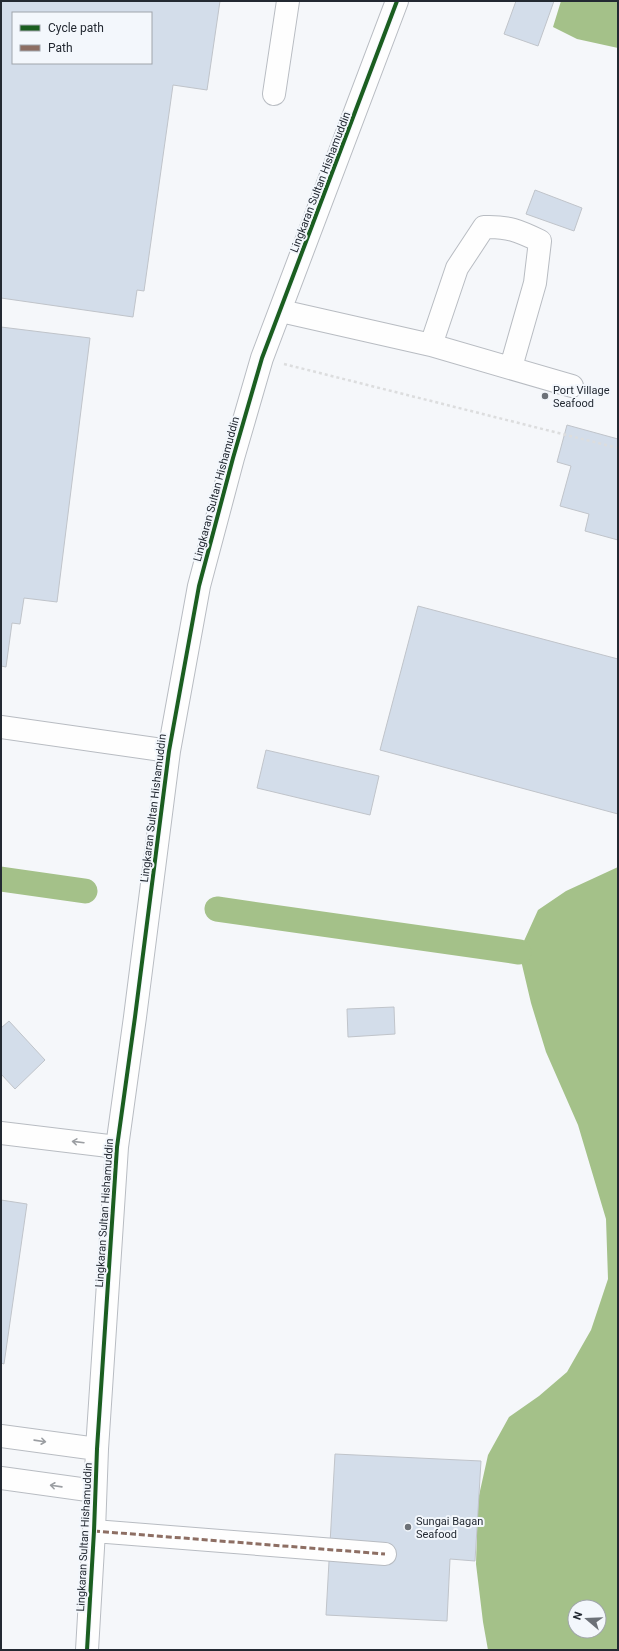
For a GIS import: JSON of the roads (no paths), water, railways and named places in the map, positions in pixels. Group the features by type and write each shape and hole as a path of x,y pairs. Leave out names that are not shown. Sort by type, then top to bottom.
{"street":[{"path":"274,94 288,1"},
{"name":"Lingkaran Sultan Hishamuddin","path":"87,1650 97,1449 117,1147 169,751 199,586 231,465 262,358 397,1"},
{"path":"431,345 457,268 484,227 502,227 523,233 540,241 535,283 511,367"},
{"path":"281,311 431,345 511,367 572,386"},
{"path":"1,727 169,751"},
{"path":"1,1133 117,1147"},
{"path":"1,1436 97,1449"},
{"path":"1,1478 95,1491"},
{"path":"94,1531 385,1554"}],"waterway":[{"path":"1,879 85,891"},
{"path":"217,909 519,952"}],"place":[{"name":"Port Village Seafood","path":"545,396"},
{"name":"Sungai Bagan Seafood","path":"408,1527"}]}
